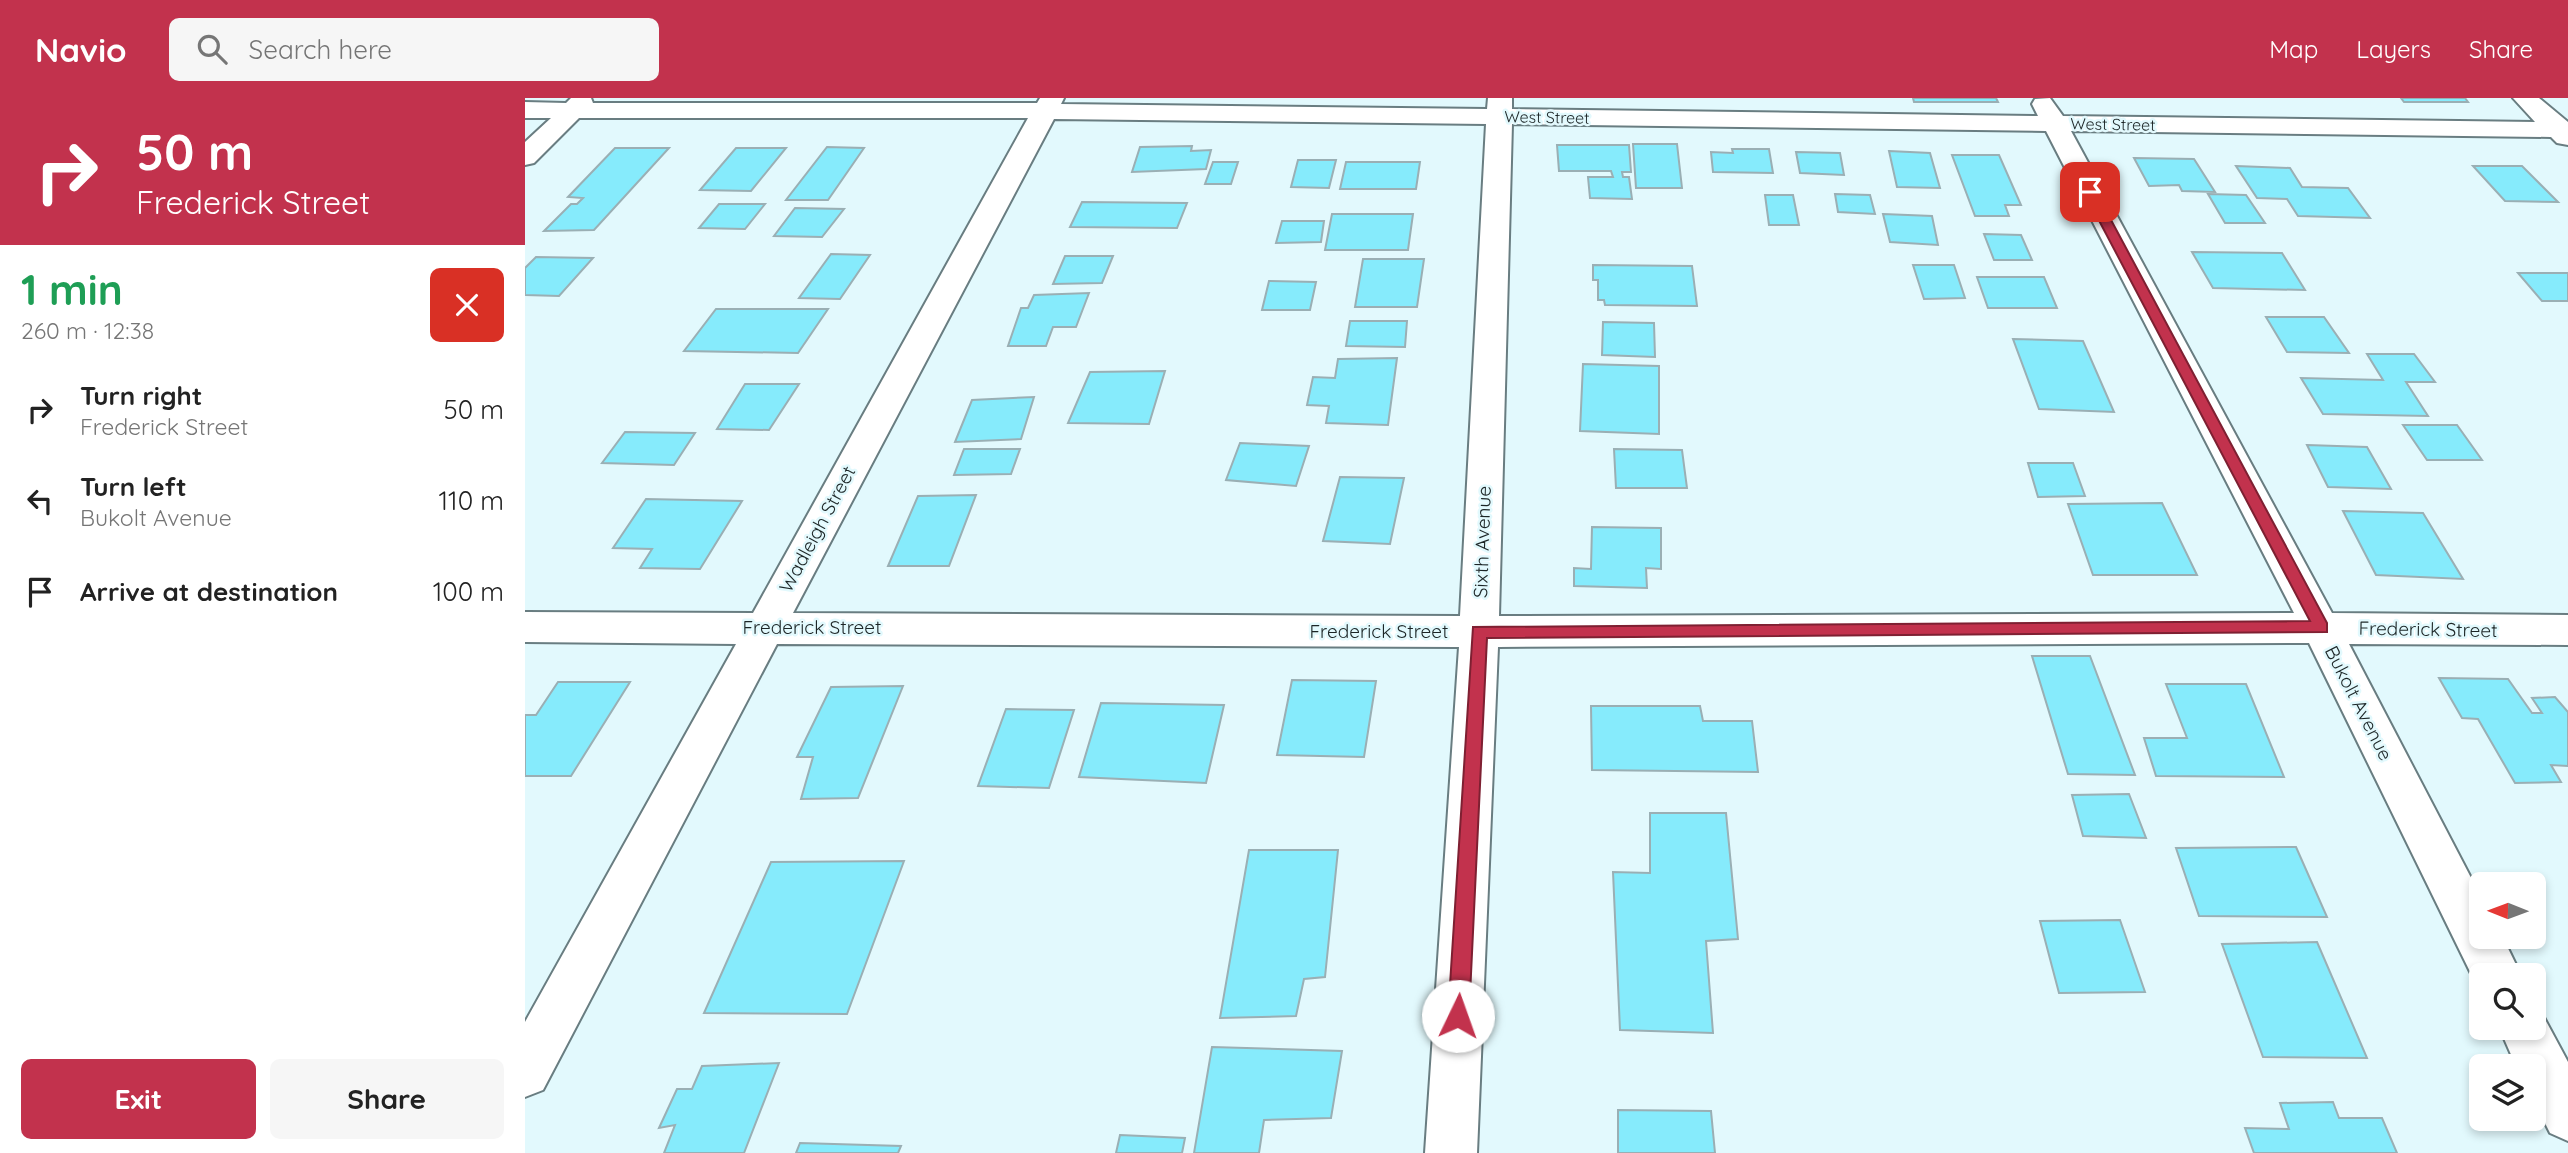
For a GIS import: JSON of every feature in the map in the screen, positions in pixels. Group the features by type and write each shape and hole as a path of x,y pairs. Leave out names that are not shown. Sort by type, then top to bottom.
{"street":[{"path":"2525,98 2564,133"},
{"path":"525,157 579,104"},
{"name":"West Street","path":"525,110 579,104 2047,111 2564,133"},
{"name":"Wadleigh Street","path":"525,1072 1049,105"},
{"name":"Sixth Avenue","path":"1451,1153 1479,632 1499,107"},
{"name":"Bukolt Avenue","path":"2047,111 2321,628 2491,963"},
{"name":"Frederick Street","path":"525,627 1479,632 2321,628 2568,630"},
{"path":"2530,1040 2568,1115"}],"building":[{"path":"1913,98 1996,98 1998,102 1914,102"},
{"path":"2401,98 2465,98 2468,102 2404,102"},
{"path":"1633,144 1677,144 1682,188 1636,188"},
{"path":"1557,145 1629,145 1631,172 1622,172 1623,177 1629,177 1632,199 1590,198 1588,177 1613,177 1611,171 1559,171"},
{"path":"1192,146 1191,151 1211,150 1206,169 1132,172 1140,147"},
{"path":"827,147 864,148 828,200 786,200"},
{"path":"615,148 669,148 594,230 544,231 571,204 577,204 583,198 568,197"},
{"path":"736,148 786,148 751,191 700,190"},
{"path":"1732,149 1769,149 1773,173 1713,172 1711,152 1733,153"},
{"path":"1889,151 1930,153 1940,188 1897,187"},
{"path":"1796,152 1840,153 1844,175 1800,173"},
{"path":"1952,155 1999,155 2021,205 2005,205 2009,216 1975,216"},
{"path":"2134,158 2194,159 2215,192 2182,191 2179,185 2149,186"},
{"path":"1298,160 1336,160 1329,188 1291,187"},
{"path":"1213,162 1238,162 1231,184 1205,184"},
{"path":"1346,162 1420,162 1416,189 1340,189"},
{"path":"2236,166 2290,168 2302,187 2348,188 2370,218 2298,216 2287,199 2257,198"},
{"path":"2473,166 2522,166 2558,202 2505,201"},
{"path":"1835,194 1870,195 1875,214 1838,212"},
{"path":"2208,194 2246,195 2265,223 2225,223"},
{"path":"1765,195 1793,195 1799,225 1769,225"},
{"path":"1082,202 1187,203 1177,228 1070,227"},
{"path":"719,204 765,204 745,229 699,228"},
{"path":"795,208 844,209 822,237 774,236"},
{"path":"1332,214 1413,214 1408,250 1325,250"},
{"path":"1883,214 1932,216 1938,245 1890,242"},
{"path":"1282,221 1324,221 1321,242 1276,243"},
{"path":"1984,234 2021,235 2032,260 1994,260"},
{"path":"2192,252 2282,253 2305,290 2213,288"},
{"path":"831,254 870,255 840,299 799,298"},
{"path":"1065,256 1113,256 1102,283 1053,284"},
{"path":"536,257 593,258 559,296 525,295 525,268"},
{"path":"1363,259 1424,259 1417,307 1355,307"},
{"path":"1593,265 1692,266 1697,306 1605,305 1604,300 1598,300 1598,280 1593,280"},
{"path":"1913,265 1954,265 1965,298 1924,299"},
{"path":"2518,273 2568,273 2568,301 2542,301"},
{"path":"1977,277 2044,277 2057,308 1988,308"},
{"path":"1269,281 1316,282 1310,310 1262,310"},
{"path":"1089,293 1076,327 1053,327 1046,346 1008,346 1021,308 1028,308 1034,295"},
{"path":"716,309 828,309 798,353 684,351"},
{"path":"2266,317 2324,317 2349,353 2287,352"},
{"path":"1350,321 1407,321 1405,347 1346,346"},
{"path":"1603,322 1654,323 1655,357 1602,355"},
{"path":"2013,339 2083,341 2114,412 2039,409"},
{"path":"2367,354 2414,354 2435,382 2406,382 2428,416 2323,414 2301,378 2383,380"},
{"path":"1397,358 1388,425 1326,423 1329,406 1307,405 1313,377 1335,378 1338,359"},
{"path":"1583,364 1659,366 1659,434 1580,431"},
{"path":"1165,371 1149,424 1068,423 1090,372"},
{"path":"745,384 799,384 769,430 717,429"},
{"path":"1034,397 1021,439 955,442 972,400"},
{"path":"2403,425 2457,425 2482,460 2427,460"},
{"path":"625,432 695,433 674,465 602,463"},
{"path":"1240,443 1309,446 1296,486 1226,480"},
{"path":"2307,445 2367,447 2391,489 2328,487"},
{"path":"964,449 1020,449 1011,474 954,475"},
{"path":"1614,449 1682,450 1687,488 1616,488"},
{"path":"2028,463 2073,463 2085,496 2038,497"},
{"path":"1340,477 1404,478 1390,544 1323,541"},
{"path":"976,495 949,566 888,566 918,496"},
{"path":"646,499 742,501 700,569 640,568 652,549 613,548"},
{"path":"2162,503 2197,575 2093,575 2068,504"},
{"path":"2343,511 2423,513 2463,579 2376,575"},
{"path":"1592,527 1661,528 1661,569 1646,568 1647,588 1574,586 1574,568 1591,569"},
{"path":"2032,656 2090,656 2135,775 2068,774"},
{"path":"2439,678 2508,679 2532,713 2542,713 2532,698 2555,697 2568,712 2568,766 2551,765 2561,782 2515,783 2478,719 2462,718"},
{"path":"1292,680 1376,681 1364,757 1277,755"},
{"path":"558,682 630,682 571,776 525,776 525,715 536,715"},
{"path":"2166,684 2246,684 2284,777 2156,776 2144,738 2187,738"},
{"path":"903,686 858,798 801,799 813,757 797,757 831,687"},
{"path":"1101,703 1224,705 1206,783 1079,777"},
{"path":"1591,706 1700,706 1703,721 1752,721 1758,772 1592,770"},
{"path":"1006,709 1074,710 1049,788 978,786"},
{"path":"2129,794 2146,838 2083,836 2072,795"},
{"path":"1650,813 1726,813 1738,939 1706,941 1713,1033 1620,1030 1613,872 1650,873"},
{"path":"2296,847 2327,917 2199,916 2176,848"},
{"path":"1249,850 1338,850 1325,977 1304,979 1296,1016 1220,1018"},
{"path":"904,861 847,1014 704,1013 771,862"},
{"path":"2120,920 2145,992 2059,993 2040,921"},
{"path":"2317,942 2367,1058 2263,1057 2222,944"},
{"path":"1212,1047 1342,1051 1331,1118 1264,1120 1259,1153 1194,1153"},
{"path":"779,1063 744,1153 664,1153 675,1125 659,1128 677,1089 692,1089 702,1066"},
{"path":"2333,1102 2339,1118 2382,1118 2397,1153 2254,1153 2245,1128 2289,1129 2280,1103"},
{"path":"1618,1110 1711,1111 1715,1153 1618,1153"},
{"path":"1120,1135 1185,1138 1182,1153 1116,1153"},
{"path":"800,1143 901,1146 898,1153 796,1153"}],"route":[{"path":"1458,1016 1479,632 2321,628 2090,192"}]}
